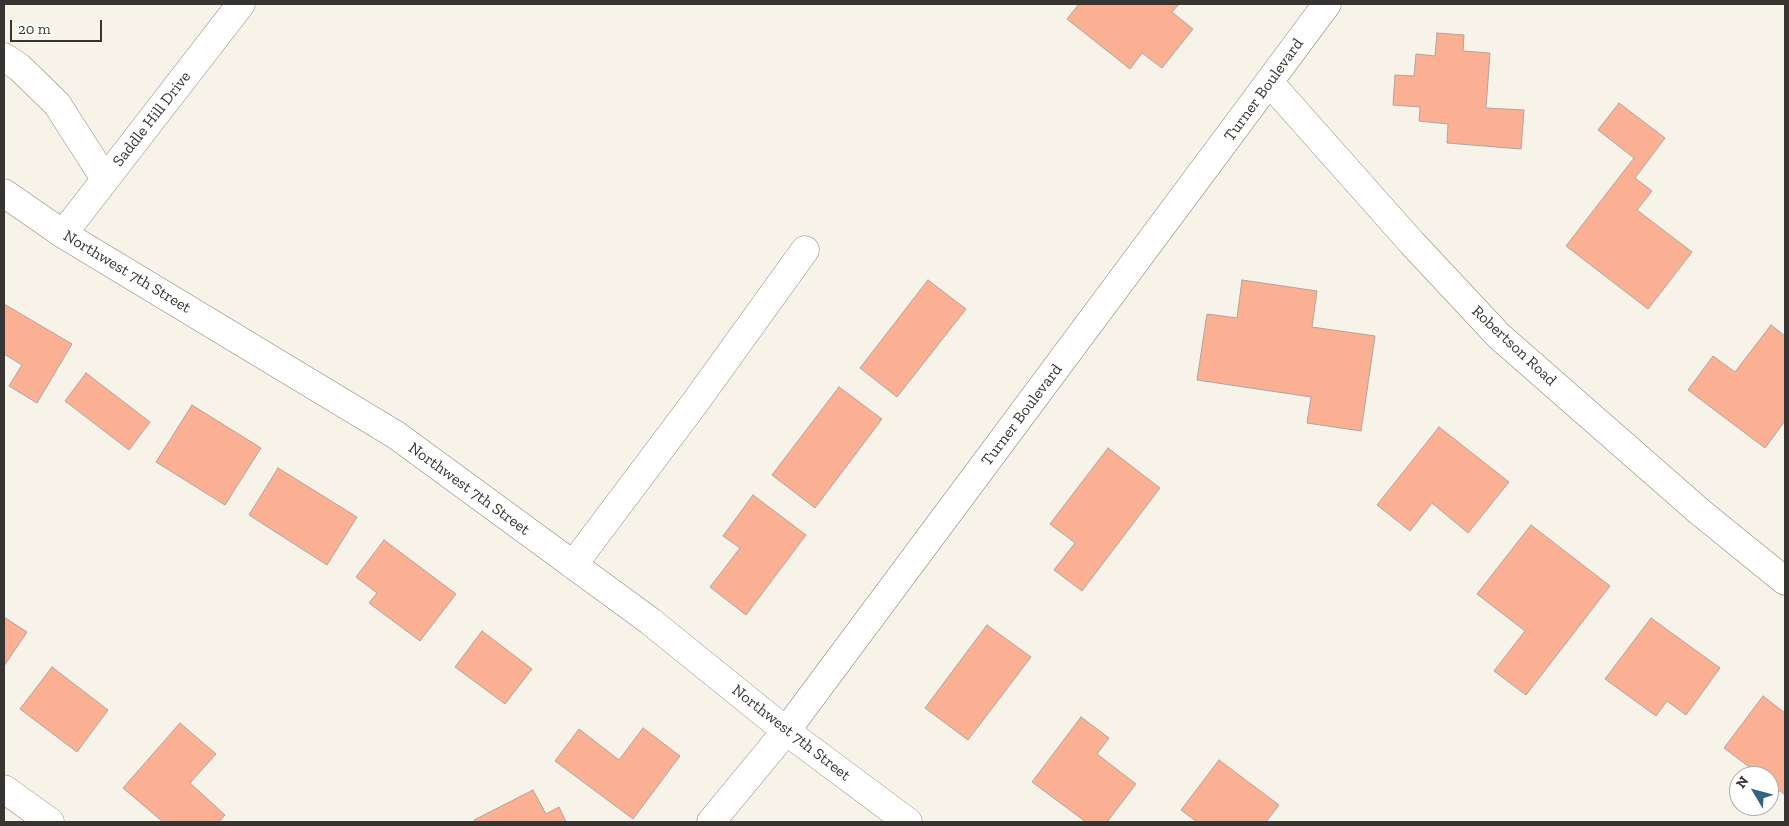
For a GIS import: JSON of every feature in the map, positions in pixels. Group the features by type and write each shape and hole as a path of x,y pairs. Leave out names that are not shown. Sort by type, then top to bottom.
{"street":[{"name":"Saddle Hill Drive","path":"64,234 241,4"},
{"name":"Turner Boulevard","path":"711,822 786,731 1327,4"},
{"path":"4,57 19,67 57,104 105,180"},
{"name":"Robertson Road","path":"1270,83 1412,243 1499,336 1700,512 1785,581"},
{"name":"Northwest 7th Street","path":"4,193 64,234 396,435 650,621 786,731 908,822"},
{"path":"573,565 694,404 805,250"},
{"path":"4,789 50,822"}],"building":[{"path":"1079,4 1179,4 1172,12 1193,29 1162,68 1142,53 1130,69 1067,19"},
{"path":"1437,33 1464,35 1463,51 1490,53 1486,108 1524,110 1521,149 1447,143 1448,124 1419,121 1420,107 1393,105 1395,75 1414,76 1416,54 1435,56"},
{"path":"1619,103 1665,138 1635,178 1652,191 1637,210 1692,252 1648,309 1566,246 1634,158 1598,130"},
{"path":"928,280 966,309 897,397 860,368"},
{"path":"1242,280 1317,291 1312,327 1375,336 1361,431 1307,423 1311,397 1197,380 1207,314 1237,318"},
{"path":"4,304 72,344 37,403 9,386 22,365 4,354"},
{"path":"1771,325 1785,336 1785,421 1765,448 1688,390 1713,356 1735,372"},
{"path":"86,373 150,422 129,450 65,401"},
{"path":"839,387 882,419 815,508 772,475"},
{"path":"192,405 261,448 225,505 156,462"},
{"path":"1439,427 1509,482 1468,533 1432,503 1410,531 1377,505"},
{"path":"1108,448 1160,488 1082,591 1054,570 1075,543 1050,524"},
{"path":"278,468 357,517 327,565 249,515"},
{"path":"753,495 806,535 746,615 710,587 740,548 723,536"},
{"path":"1531,525 1610,586 1526,695 1494,671 1525,631 1477,594"},
{"path":"384,540 456,594 420,641 369,603 377,593 356,577"},
{"path":"4,617 27,632 4,666"},
{"path":"1651,618 1720,668 1686,715 1667,701 1656,716 1605,679"},
{"path":"987,625 1031,657 968,740 925,708"},
{"path":"482,631 532,669 505,704 455,667"},
{"path":"52,667 108,710 77,752 20,709"},
{"path":"1763,696 1785,713 1785,795 1779,790 1779,766 1748,766 1724,748"},
{"path":"1081,717 1109,738 1097,754 1136,784 1107,822 1086,822 1032,782"},
{"path":"180,723 216,754 190,783 225,815 219,822 163,822 123,788"},
{"path":"643,728 680,756 633,819 555,761 579,729 619,760"},
{"path":"1219,760 1279,805 1266,822 1197,822 1181,810"},
{"path":"533,790 546,814 559,807 566,822 475,822 474,820"}]}
